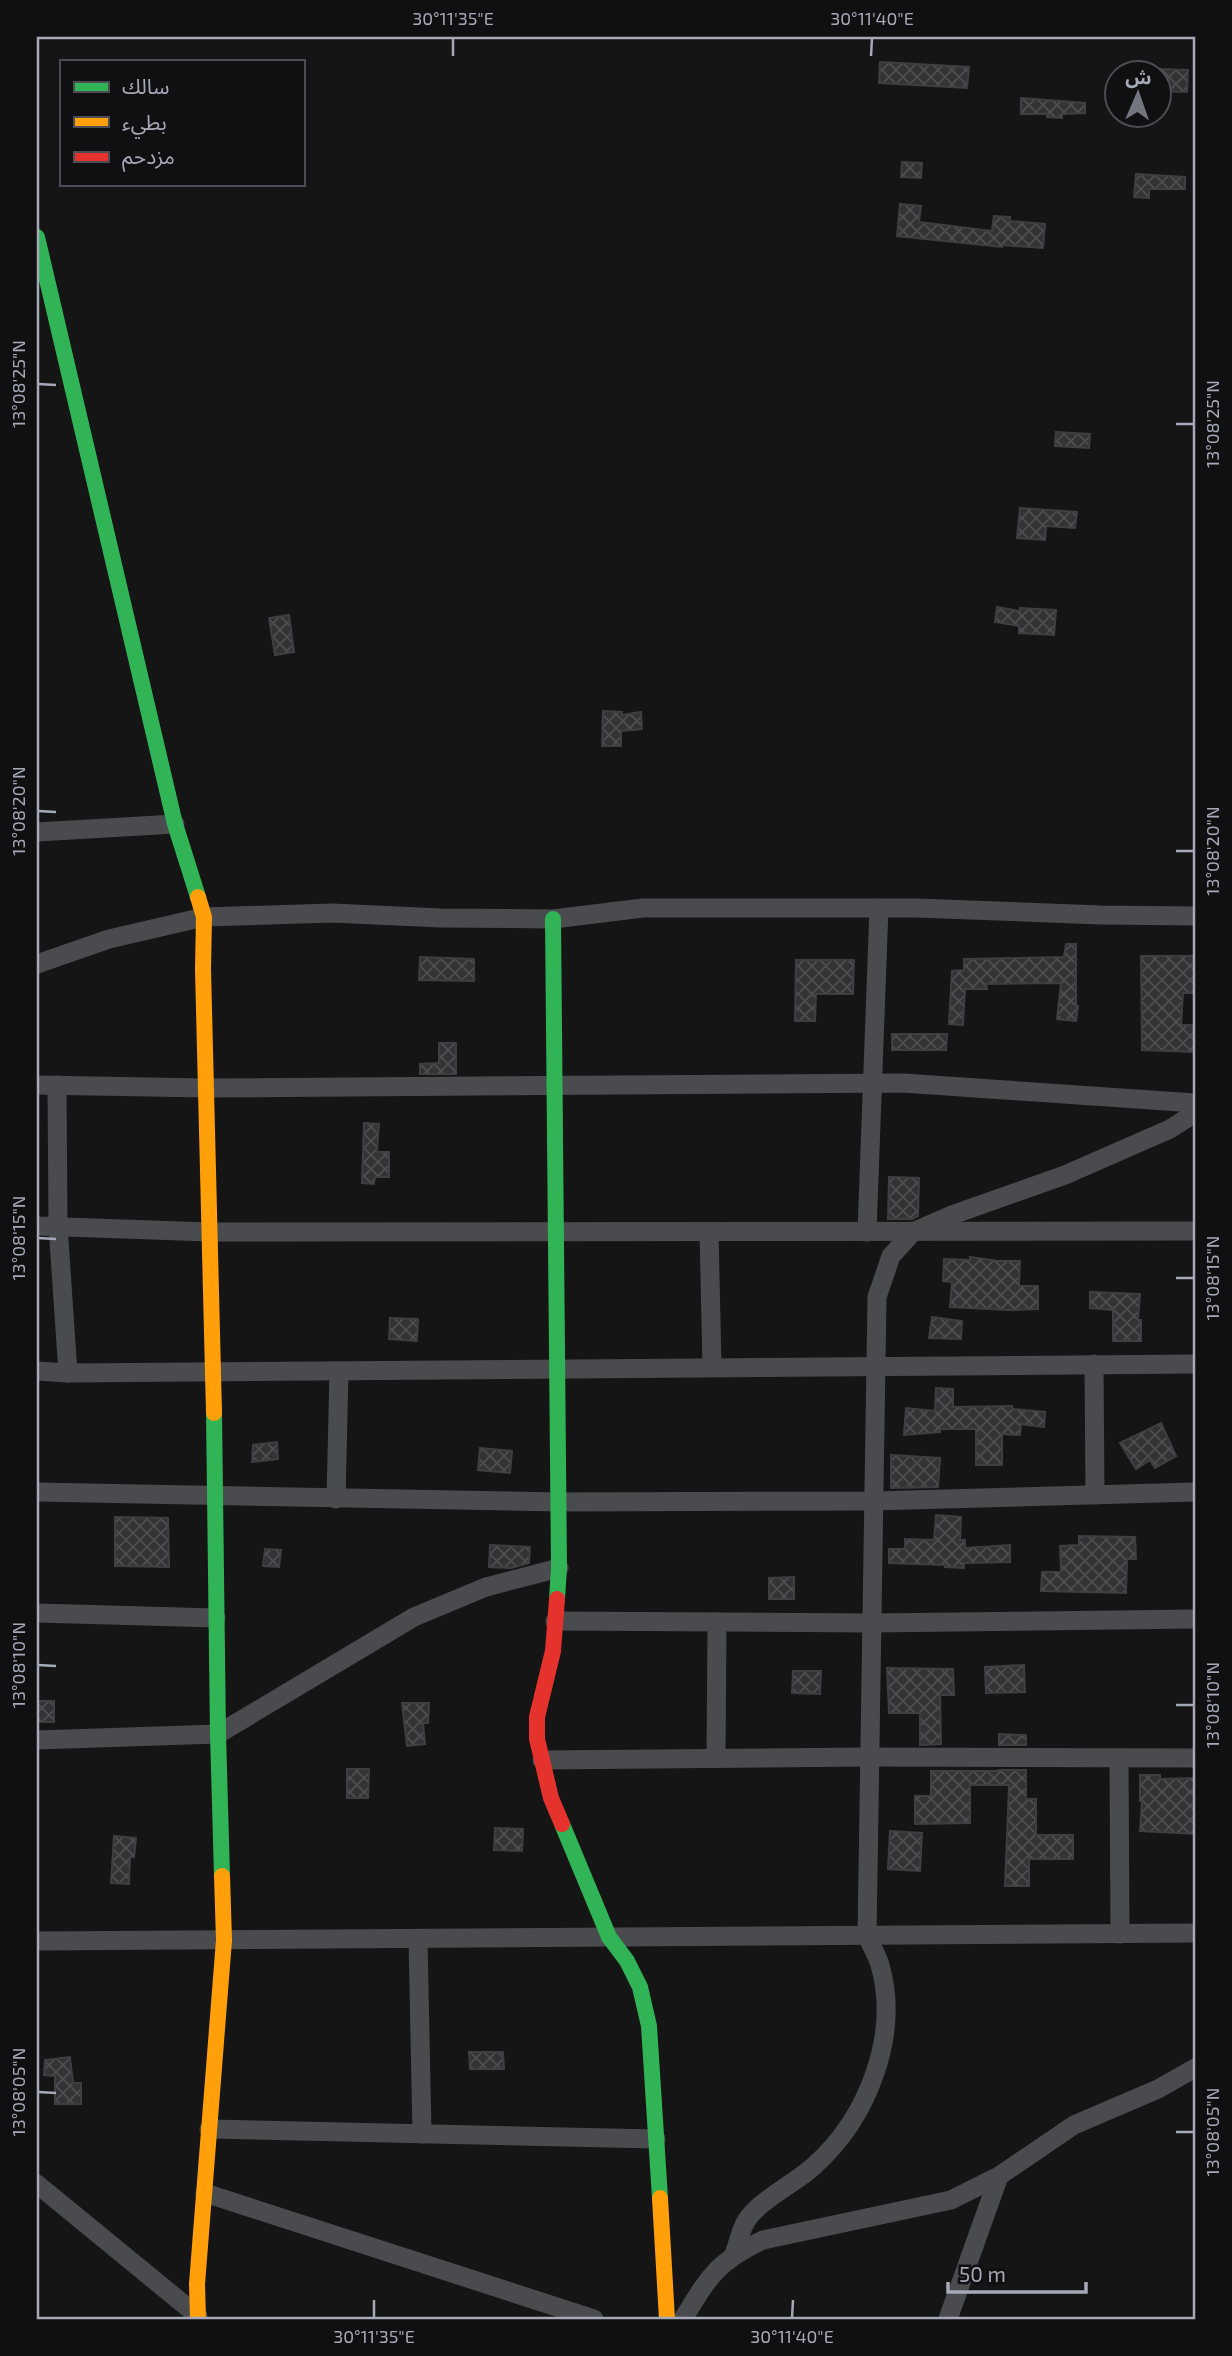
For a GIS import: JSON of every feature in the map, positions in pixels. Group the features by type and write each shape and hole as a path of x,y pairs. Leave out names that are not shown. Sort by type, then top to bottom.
{"street":[{"path":"37,237 175,824 204,917 205,1088 214,1371 218,1734 225,1940 197,2284 189,2315 37,2184"},
{"path":"37,832 175,824"},
{"path":"37,964 109,939 204,917 332,913 553,919 643,908 879,908 1195,916"},
{"path":"867,1232 879,908"},
{"path":"553,919 559,1568 553,1651 537,1717 537,1739 551,1798 609,1937 628,1961 640,1987 649,2026 667,2319"},
{"path":"37,1085 205,1088 903,1083 1195,1103"},
{"path":"57,1085 58,1226 68,1373"},
{"path":"734,2254 745,2223 758,2208 816,2165 847,2127 880,2061 886,2032 887,2006 880,1964 867,1936 877,1297 891,1256 913,1232 952,1215 1065,1175 1170,1129 1195,1113"},
{"path":"37,1226 209,1232 1195,1231"},
{"path":"709,1232 712,1366"},
{"path":"1094,1364 1095,1495"},
{"path":"37,1371 68,1373 557,1366 1195,1364"},
{"path":"336,1499 339,1371"},
{"path":"37,1492 559,1502 873,1501 1195,1492"},
{"path":"37,1740 218,1734 414,1617 486,1587 559,1568"},
{"path":"37,1613 216,1618"},
{"path":"555,1621 872,1623 1195,1619"},
{"path":"716,1758 717,1622"},
{"path":"1119,1758 1119,1934"},
{"path":"542,1760 1195,1758"},
{"path":"37,1941 1195,1933"},
{"path":"418,1939 422,2134"},
{"path":"683,2319 710,2276 734,2254 763,2240 951,2200 999,2176 1074,2125 1158,2089 1195,2068"},
{"path":"209,2129 656,2139"},
{"path":"948,2319 999,2176"},
{"path":"205,2193 594,2319"}],"building":[{"path":"880,62 969,67 967,88 879,83"},
{"path":"1172,69 1188,70 1187,92 1172,91"},
{"path":"1021,98 1085,103 1085,113 1062,114 1062,118 1047,117 1047,114 1021,114"},
{"path":"902,162 922,163 921,178 901,177"},
{"path":"1136,174 1185,177 1185,189 1149,189 1149,198 1134,197"},
{"path":"900,204 921,206 919,222 992,231 994,216 1010,217 1010,221 1045,224 1043,248 1002,247 897,236"},
{"path":"1056,432 1090,434 1089,448 1055,446"},
{"path":"1020,508 1077,512 1075,528 1046,526 1045,540 1017,538"},
{"path":"997,607 1020,611 1020,608 1056,610 1054,635 1019,633 1019,626 995,622"},
{"path":"289,615 294,652 275,655 269,618"},
{"path":"603,711 622,712 622,715 641,712 642,729 621,731 621,746 602,746"},
{"path":"1066,944 1076,944 1076,1021 1057,1019 1061,983 986,984 987,989 965,989 963,1025 949,1024 952,971 964,970 964,959 1064,957"},
{"path":"1141,956 1195,956 1195,993 1183,993 1181,1025 1195,1025 1195,1052 1142,1050"},
{"path":"420,957 474,959 474,981 419,980"},
{"path":"796,960 854,960 853,994 816,994 815,1021 795,1021"},
{"path":"892,1034 947,1034 946,1050 892,1050"},
{"path":"439,1043 456,1043 456,1074 420,1074 420,1064 439,1063"},
{"path":"364,1123 379,1124 377,1152 389,1152 389,1177 375,1177 374,1184 362,1183"},
{"path":"889,1177 919,1178 918,1216 912,1219 888,1219"},
{"path":"970,1257 1020,1261 1019,1286 1038,1286 1038,1309 950,1307 952,1282 943,1281 944,1259 970,1260"},
{"path":"1090,1292 1140,1294 1138,1320 1141,1320 1141,1341 1113,1341 1113,1310 1090,1308"},
{"path":"932,1317 962,1321 961,1339 929,1338"},
{"path":"390,1318 418,1319 417,1341 389,1339"},
{"path":"936,1388 953,1389 953,1407 1012,1406 1013,1409 1045,1412 1044,1427 1021,1424 1020,1435 1002,1434 1002,1465 976,1465 976,1429 940,1429 940,1432 904,1435 906,1408 935,1411"},
{"path":"1161,1423 1176,1456 1155,1468 1150,1460 1136,1469 1120,1443"},
{"path":"277,1442 278,1459 252,1462 253,1445"},
{"path":"480,1448 512,1451 510,1473 478,1470"},
{"path":"891,1455 940,1458 938,1487 891,1488"},
{"path":"936,1515 961,1517 960,1540 965,1540 965,1548 1010,1545 1010,1562 964,1563 964,1568 889,1563 889,1549 905,1549 905,1539 934,1540"},
{"path":"115,1517 168,1518 169,1567 115,1566"},
{"path":"1079,1536 1135,1537 1136,1559 1127,1559 1126,1593 1041,1591 1042,1572 1061,1572 1060,1546 1079,1545"},
{"path":"490,1545 530,1547 529,1563 511,1568 489,1567"},
{"path":"265,1549 281,1550 279,1567 263,1566"},
{"path":"794,1577 794,1599 769,1599 769,1578"},
{"path":"1024,1665 1025,1692 986,1693 985,1667"},
{"path":"887,1668 953,1669 954,1695 940,1695 941,1744 920,1745 920,1713 889,1713"},
{"path":"793,1671 821,1671 820,1694 792,1693"},
{"path":"37,1701 54,1701 54,1722 37,1722"},
{"path":"402,1703 429,1703 428,1723 423,1723 425,1744 407,1746"},
{"path":"999,1734 1026,1735 1026,1745 999,1745"},
{"path":"347,1769 369,1769 368,1798 347,1798"},
{"path":"1026,1770 1026,1799 1036,1799 1036,1835 1073,1835 1073,1859 1029,1859 1029,1886 1005,1886 1009,1785 970,1785 970,1823 915,1824 915,1796 931,1796 931,1771"},
{"path":"1140,1775 1160,1775 1160,1779 1195,1778 1195,1834 1140,1831"},
{"path":"495,1828 523,1829 522,1851 494,1850"},
{"path":"890,1831 922,1833 920,1871 888,1869"},
{"path":"114,1836 136,1838 134,1857 130,1857 129,1884 111,1883"},
{"path":"469,2052 503,2052 504,2069 470,2069"},
{"path":"70,2057 73,2083 81,2083 81,2104 55,2104 55,2076 44,2075 45,2060"}],"traffic: fast":[{"path":"37,237 175,824 198,897"},
{"path":"553,919 559,1568 557,1599"},
{"path":"214,1413 222,1876"},
{"path":"562,1824 609,1937 627,1961 640,1987 649,2026 660,2198"}],"traffic: slow":[{"path":"198,897 204,917 214,1413"},
{"path":"198,2319 197,2284 224,1940 222,1876"},
{"path":"660,2198 667,2319"}],"traffic: jam":[{"path":"557,1599 553,1651 537,1717 537,1739 551,1798 562,1824"}]}
